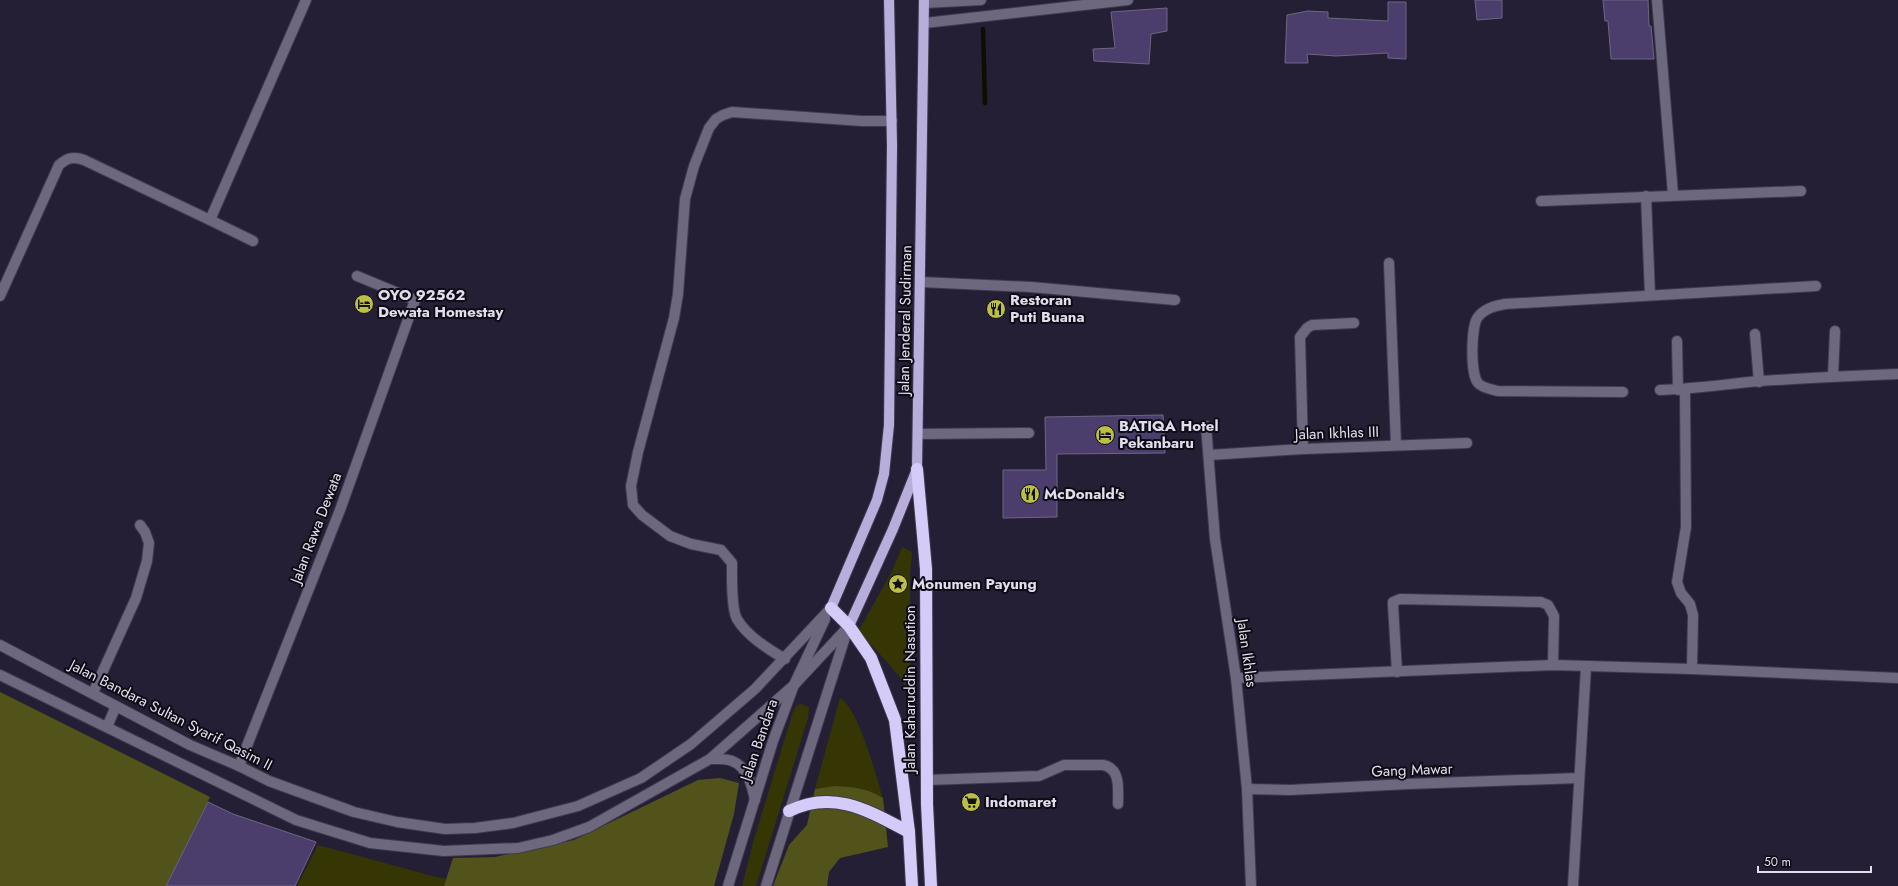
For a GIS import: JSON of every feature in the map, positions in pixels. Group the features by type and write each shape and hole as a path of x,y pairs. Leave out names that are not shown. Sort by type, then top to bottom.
{"highway":[{"name":"Jalan Kaharuddin Nasution","path":"917,469 926,570 927,780 931,886"},
{"name":"Jalan Kaharuddin Nasution","path":"830,608 849,626 871,658 895,720 909,832 912,886"},
{"path":"789,811 804,804 814,802 827,801 840,803 861,807 909,832"}],"main road":[{"name":"Jalan Jenderal Sudirman","path":"830,608 877,500 887,454 891,335 892,121 889,0"},
{"name":"Jalan Jenderal Sudirman","path":"849,626 896,523 917,469 925,23 924,1"}],"street":[{"path":"210,220 306,0"},
{"path":"924,1 982,0"},
{"path":"925,23 1098,2 1128,0"},
{"path":"1657,0 1673,194"},
{"path":"785,659 768,650 753,637 737,619 731,559 721,550 691,544 670,536 642,515 633,505 631,486 638,452 672,326 678,294 683,215 688,184 709,128 716,119 732,112 862,121 892,121"},
{"path":"0,296 59,165 64,160 71,158 84,160 253,241"},
{"path":"1541,200 1673,194 1801,191"},
{"path":"1646,196 1650,295"},
{"path":"1389,263 1396,445"},
{"name":"Jalan Rawa Dewata","path":"239,766 340,510 415,300 357,276"},
{"path":"921,282 1031,287 1175,300"},
{"path":"1623,392 1505,391 1484,387 1478,383 1473,366 1474,326 1477,318 1483,311 1493,306 1650,295 1816,286"},
{"path":"1303,449 1300,337 1307,328 1312,325 1354,323"},
{"path":"1833,376 1835,331"},
{"path":"1755,334 1759,382"},
{"path":"1677,341 1682,390 1686,527 1677,582 1680,593 1690,604 1693,615 1692,669"},
{"path":"1660,390 1682,390 1833,376 1898,374"},
{"name":"Jalan Ikhlas","path":"1206,426 1215,539 1236,678 1247,789 1252,886"},
{"path":"918,434 1029,433"},
{"name":"Jalan Ikhlas III","path":"1209,455 1303,449 1467,443"},
{"path":"93,693 136,598 147,561 149,543 145,532 140,525"},
{"path":"1397,672 1393,602 1400,600 1540,602 1548,605 1554,616 1553,665"},
{"name":"Jalan Bandara Sultan Syarif Qasim II","path":"0,645 190,745 239,766 270,782 354,812 397,822 445,829 475,828 513,823 578,806 641,778 691,744 723,718 785,659 830,608"},
{"name":"Jalan Bandara","path":"728,886 774,741 794,685 830,608"},
{"path":"0,675 296,820 370,842 444,851 518,848 553,840 589,827 710,759 794,685 849,626"},
{"path":"766,886 849,626"},
{"path":"1236,678 1553,665 1692,669 1898,678"},
{"path":"1573,886 1586,667"},
{"path":"107,728 116,706"},
{"path":"710,759 732,761 743,770 750,779 755,800"},
{"path":"927,780 1039,776 1064,765 1103,765 1107,766 1114,772 1118,783 1118,804"},
{"name":"Gang Mawar","path":"1247,789 1290,790 1579,778"}],"shaded area":[{"path":"902,547 912,552 910,574 911,686 909,691 891,667 858,632 893,569"},
{"path":"0,692 210,797 166,886 0,886"},
{"path":"840,698 854,715 866,744 883,798 859,789 833,787 815,789"},
{"path":"800,704 809,707 808,718 756,886 742,886 754,839 793,712 796,706"},
{"path":"720,778 739,783 734,814 714,886 444,886 453,858 495,857 574,840 698,780"},
{"path":"835,786 860,789 871,792 883,798 888,847 840,858 829,872 827,886 773,886 789,845 807,825 815,789"},
{"path":"318,845 446,879 444,886 297,886"}],"building":[{"path":"1475,0 1502,0 1502,18 1477,20"},
{"path":"1603,0 1648,0 1649,26 1651,26 1654,59 1611,59 1608,21 1605,21"},
{"path":"1388,2 1406,2 1406,59 1388,58 1388,53 1336,56 1307,54 1308,63 1285,63 1287,15 1308,11 1328,12 1328,18 1388,21"},
{"path":"1167,8 1167,31 1151,34 1149,64 1094,61 1093,49 1115,48 1111,12"},
{"name":"BATIQA Hotel Pekanbaru","path":"1163,415 1165,453 1057,454 1057,517 1003,518 1003,470 1046,470 1045,417"},
{"path":"208,802 233,814 316,842 295,886 166,886"}],"waterway":[{"path":"983,29 985,103"}],"place":[{"name":"OYO 92562 Dewata Homestay","path":"364,304"},
{"name":"Restoran Puti Buana","path":"996,309"},
{"name":"BATIQA Hotel Pekanbaru","path":"1105,435"},
{"name":"McDonald's","path":"1030,494"},
{"name":"Monumen Payung","path":"898,584"},
{"name":"Indomaret","path":"971,802"}]}
